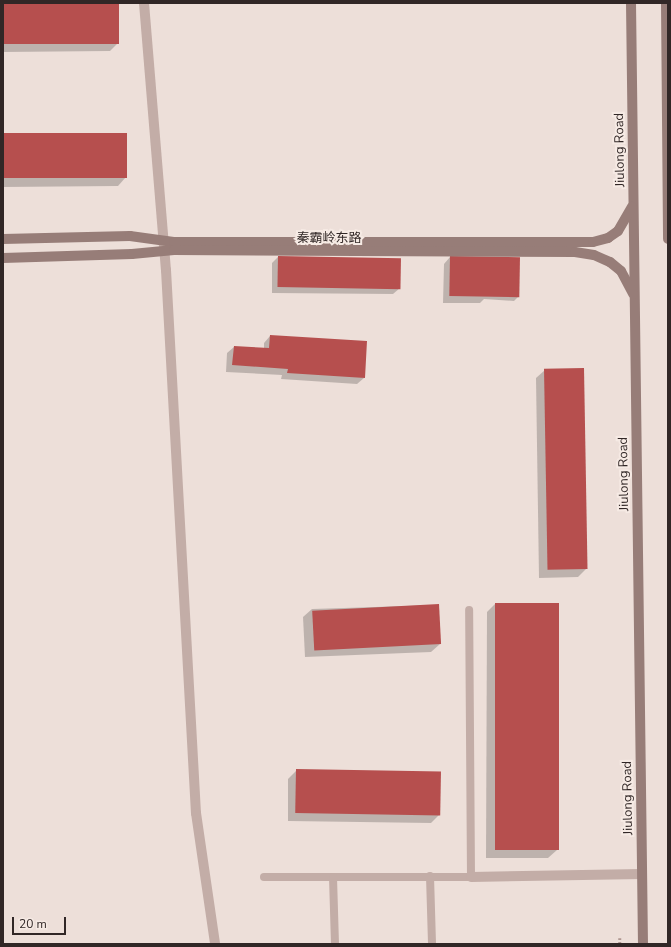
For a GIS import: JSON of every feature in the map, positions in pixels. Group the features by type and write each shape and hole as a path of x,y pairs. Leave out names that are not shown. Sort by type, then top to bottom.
{"street":[{"path":"144,3 164,240 196,813 215,944"},
{"name":"Jiulong Road","path":"631,3 642,944"},
{"path":"666,3 668,239"},
{"name":"秦霸岭东路","path":"3,240 130,236 164,240 593,242 608,238 618,231 634,204"},
{"name":"秦霸岭东路","path":"3,258 164,251 575,252 594,255 610,262 621,271 635,298"},
{"path":"471,876 642,874"}],"lane":[{"path":"264,877 471,876 469,610"},
{"path":"430,876 432,944"},
{"path":"333,877 335,944"}],"path":[{"path":"620,938 620,944"}],"building":[{"path":"3,3 119,3 119,44 3,44"},
{"path":"3,133 127,133 127,178 3,178"},
{"path":"278,256 401,258 400,289 277,287"},
{"path":"450,256 520,257 519,297 449,296"},
{"path":"270,335 367,341 365,378 287,373 288,369 232,365 234,346 269,348"},
{"path":"584,368 588,569 548,570 544,369"},
{"path":"495,603 559,603 559,850 495,850"},
{"path":"439,604 441,644 314,651 312,611"},
{"path":"296,769 441,772 440,816 295,813"}]}
